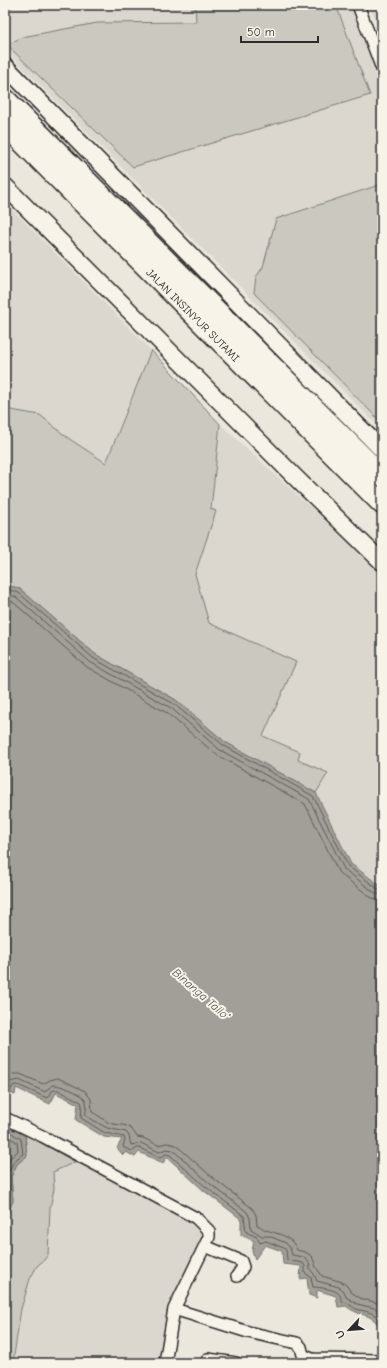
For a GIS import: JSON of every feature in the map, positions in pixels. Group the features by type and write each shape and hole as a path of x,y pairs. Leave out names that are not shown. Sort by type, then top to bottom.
{"highway":[{"name":"JALAN INSINYUR SUTAMI","path":"5,99 382,476"},
{"name":"JALAN INSINYUR SUTAMI","path":"5,125 382,504"}],"street":[{"path":"358,5 382,69"},
{"path":"5,66 382,450"},
{"path":"5,186 296,478 382,562"},
{"path":"5,1118 42,1136 196,1218 210,1232 210,1237 174,1309 165,1363"},
{"path":"205,1246 241,1261 243,1266 237,1276"},
{"path":"174,1309 248,1332 297,1343 303,1355 312,1359 382,1360"},
{"path":"208,1359 236,1363"}],"shaded area":[{"path":"5,5 195,5 196,22 97,23 370,95 336,5 354,5 382,81 382,184 276,219 263,267 256,277 254,293 382,423 382,430 5,50"},
{"path":"195,5 336,5 370,95 133,167 7,45 22,37 97,23 196,22"},
{"path":"369,5 382,5 382,35"},
{"path":"382,184 382,423 254,293 256,277 263,267 276,219"},
{"path":"5,202 151,350 106,463 68,438 40,415 5,409"},
{"path":"151,350 220,424 211,509 216,511 195,574 209,623 296,662 263,736 300,752 298,760 328,773 316,793 225,742 176,700 95,654 20,589 5,584 5,409 40,415 68,438 106,463"},
{"path":"220,424 382,574 382,887 351,864 316,793 328,773 298,760 300,752 263,736 218,626 209,623 195,574 215,511 211,509"},
{"path":"25,1133 75,1162 53,1172 54,1189 50,1208 48,1255 37,1266 30,1279 21,1309 13,1363 5,1363 5,1219 13,1201 11,1177 17,1164 27,1156"},
{"path":"46,1137 213,1232 180,1305 170,1363 14,1363"}],"water":[{"name":"Binanga Tallo'","path":"5,584 20,589 95,654 176,700 225,742 316,793 351,864 382,887 382,1331 378,1324 370,1317 346,1306 338,1307 336,1296 317,1290 317,1298 309,1295 307,1278 300,1279 301,1266 283,1264 282,1251 265,1245 255,1259 252,1251 254,1241 241,1235 241,1219 203,1190 167,1157 163,1163 139,1152 135,1157 126,1152 123,1155 117,1148 122,1139 104,1137 76,1120 78,1104 56,1093 50,1104 16,1088 15,1095 5,1091"},
{"path":"5,1124 25,1136 27,1156 17,1164 11,1177 13,1201 5,1219"}]}
